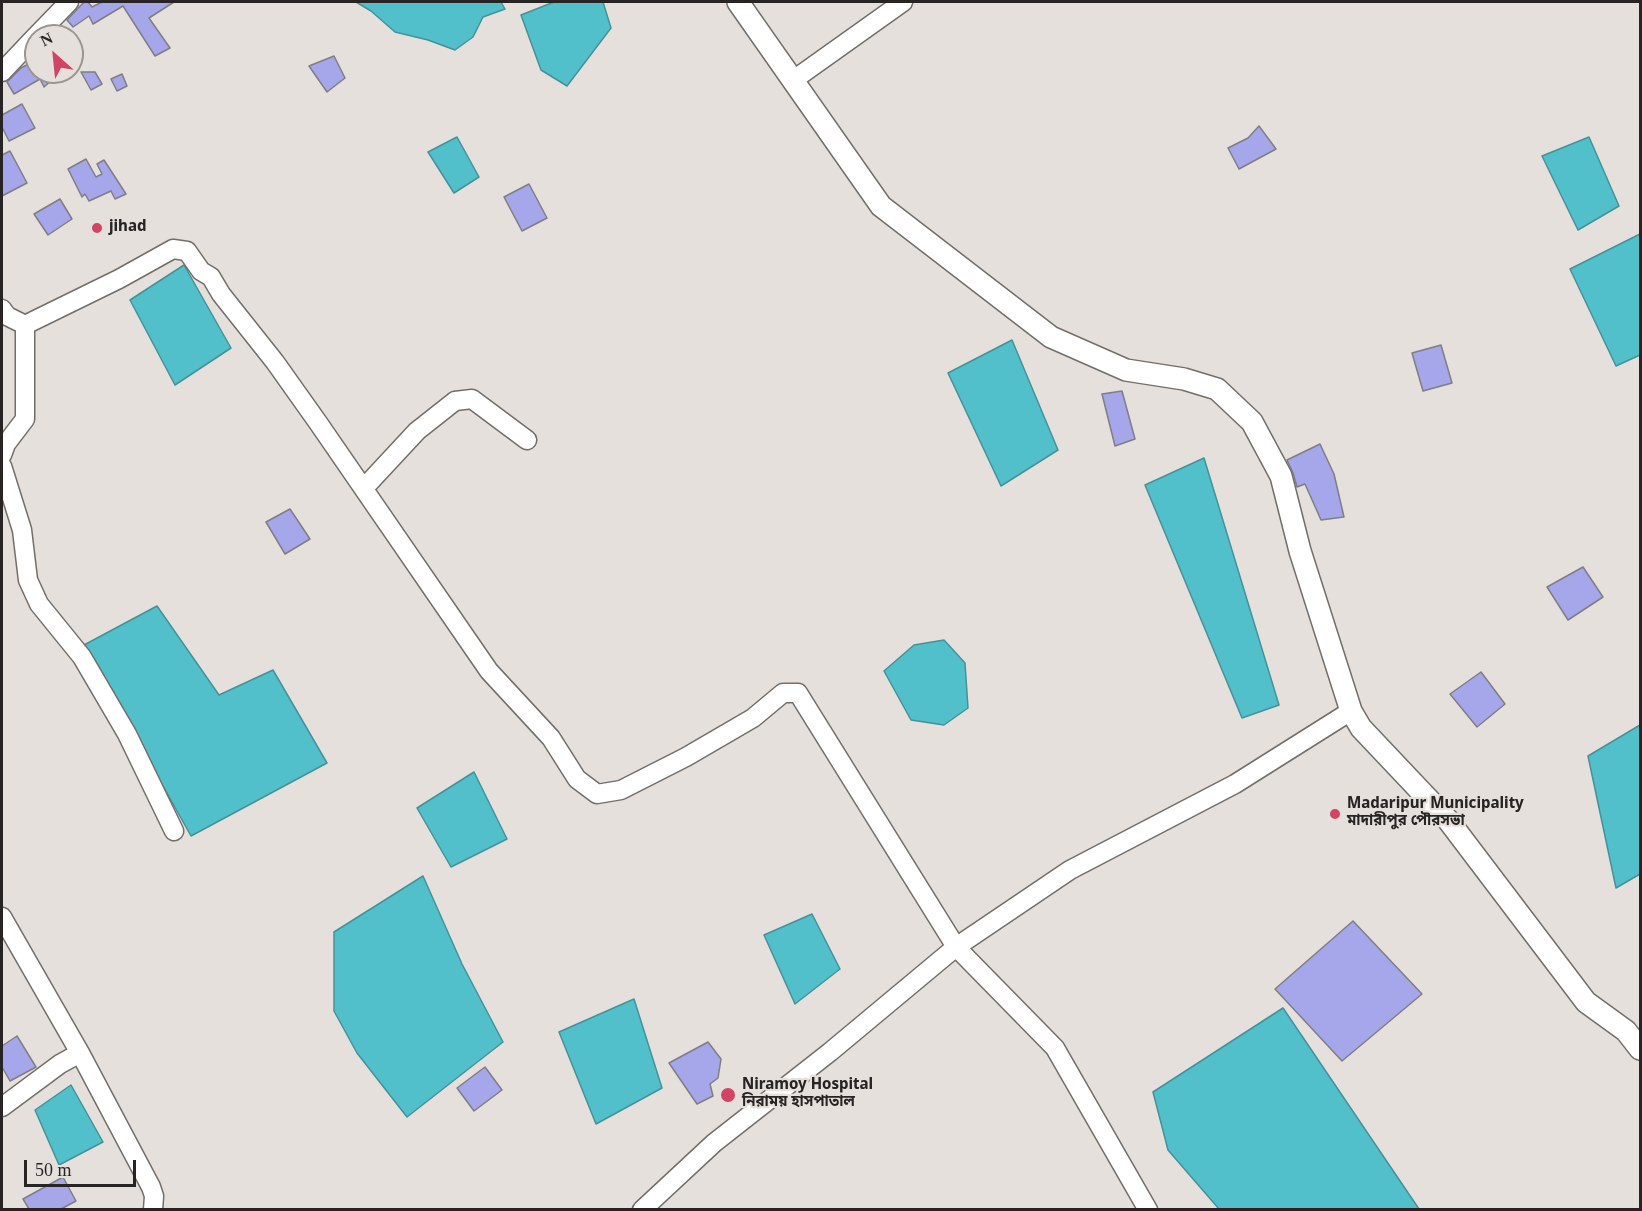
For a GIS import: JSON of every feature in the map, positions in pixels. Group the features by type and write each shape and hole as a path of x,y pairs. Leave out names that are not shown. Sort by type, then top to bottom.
{"street":[{"path":"48,24 69,2"},
{"path":"738,2 881,207 1051,337 1126,370 1184,379 1217,389 1252,422 1281,476 1300,551 1351,711 1361,729 1448,820 1586,1002 1626,1031 1641,1049"},
{"path":"792,81 903,2"},
{"path":"2,72 24,49"},
{"path":"25,325 119,279 172,249 188,251 201,270 211,277 221,294 275,362 489,671 551,738 577,779 597,794 630,786 753,718 783,693 798,693 956,947 1055,1048 1148,1209"},
{"path":"2,309 7,316 25,325"},
{"path":"2,455 6,444 25,418 25,325"},
{"path":"364,488 417,431 455,401 472,399 527,440"},
{"path":"2,466 22,530 28,580 39,604 82,657 127,734 174,831"},
{"path":"642,1209 714,1143 830,1052 956,947 1071,870 1235,784 1351,711"},
{"path":"2,917 80,1053 151,1187 154,1196 153,1209"},
{"path":"2,1107 60,1064 80,1053"}],"water":[{"path":"356,2 501,2 505,9 483,17 473,37 455,50 428,40 395,32 371,11"},
{"path":"554,2 603,2 611,28 567,86 541,70 521,15"},
{"path":"457,137 479,177 454,193 428,152"},
{"path":"1589,137 1619,206 1578,230 1542,156"},
{"path":"1640,234 1640,355 1616,366 1570,269"},
{"path":"184,265 231,348 175,385 130,300"},
{"path":"1012,340 1058,450 1001,486 948,373"},
{"path":"1204,458 1279,705 1242,718 1145,485"},
{"path":"157,606 219,695 273,670 327,763 191,836 84,645"},
{"path":"944,640 965,663 968,708 944,725 911,720 884,671 914,645"},
{"path":"1640,725 1640,874 1616,888 1588,756"},
{"path":"474,772 507,839 451,867 417,808"},
{"path":"423,876 462,964 503,1042 407,1117 357,1053 334,1011 334,932"},
{"path":"812,914 840,969 795,1004 764,935"},
{"path":"634,999 662,1088 596,1124 559,1032"},
{"path":"1283,1008 1419,1209 1219,1209 1168,1150 1153,1092"},
{"path":"71,1085 103,1142 59,1165 35,1110"}],"building":[{"path":"84,2 88,2 92,7 102,2 174,2 149,18 170,48 155,56 123,6 93,24 89,16 77,24 70,24 67,20"},
{"path":"334,56 345,78 327,92 309,66"},
{"path":"24,66 24,84 31,84 14,94 7,82"},
{"path":"84,72 95,72 102,84 91,90 84,77"},
{"path":"122,74 127,86 117,91 111,79"},
{"path":"22,104 35,128 9,141 2,127 2,115"},
{"path":"1259,126 1276,149 1239,169 1228,148 1248,138"},
{"path":"10,151 27,183 2,196 2,155"},
{"path":"86,159 96,177 102,174 97,164 104,160 126,194 115,199 111,191 89,201 85,194 82,197 68,169"},
{"path":"529,184 547,218 522,231 504,197"},
{"path":"60,199 72,219 48,235 34,214"},
{"path":"1441,345 1452,383 1423,391 1412,353"},
{"path":"1122,391 1135,439 1115,446 1102,394"},
{"path":"1320,444 1334,474 1344,517 1321,520 1305,484 1297,487 1287,460"},
{"path":"290,509 310,539 285,554 266,522"},
{"path":"1583,567 1603,597 1568,620 1547,587"},
{"path":"1481,672 1505,704 1477,727 1450,694"},
{"path":"1353,921 1422,994 1342,1061 1275,989"},
{"path":"17,1036 36,1067 10,1081 2,1067 2,1046"},
{"path":"708,1042 721,1059 718,1078 710,1084 713,1096 697,1104 669,1063"},
{"path":"485,1067 502,1090 474,1111 457,1088"},
{"path":"63,1177 76,1201 61,1209 29,1209 23,1199"}],"place":[{"name":"jihad","path":"97,228"},
{"name":"Madaripur Municipality মাদারীপুর পৌরসভা","path":"1335,814"},
{"name":"Niramoy Hospital নিরাময় হাসপাতাল","path":"728,1095"}]}
